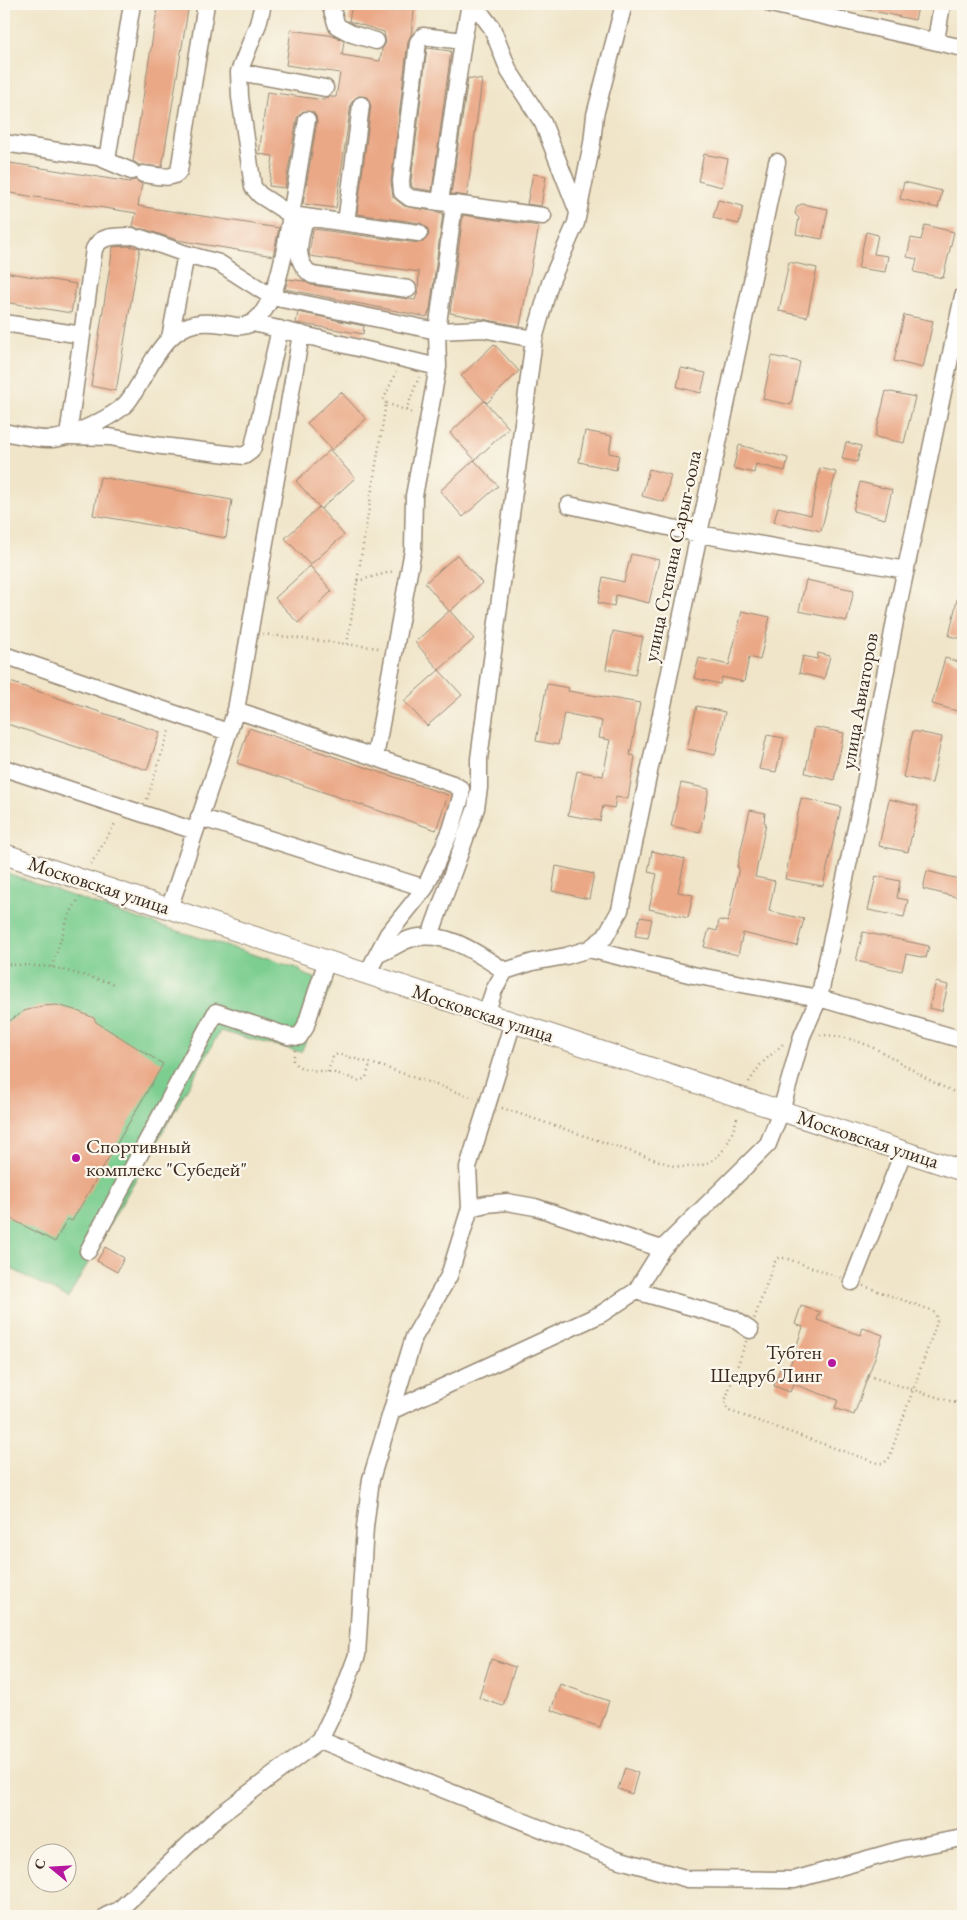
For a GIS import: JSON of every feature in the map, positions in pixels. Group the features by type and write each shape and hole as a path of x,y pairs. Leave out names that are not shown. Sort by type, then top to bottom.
{"main road":[{"name":"Московская улица","path":"4,854 963,1170"}],"street":[{"path":"107,160 132,4"},
{"path":"4,143 98,157 137,173 174,177 179,171 206,4"},
{"path":"263,4 258,24 239,72 240,97 253,187 260,195 298,216 419,234"},
{"path":"330,4 336,26 352,34 376,41"},
{"path":"374,757 414,538 414,496 428,419 431,365 437,331 463,41 472,4"},
{"path":"472,4 492,28 509,71 542,123 578,212"},
{"path":"430,936 476,808 479,788 479,760 534,339 550,283 576,223 592,143 595,115 624,4"},
{"path":"771,4 836,11 963,48"},
{"path":"936,41 942,4"},
{"path":"463,41 423,36 418,42 402,192 410,198 543,216"},
{"path":"239,72 324,88"},
{"path":"346,223 361,105"},
{"path":"307,120 298,216 298,256 305,270 312,275 408,289"},
{"name":"улица Степана Сарыг-оола","path":"589,949 605,937 620,910 777,162"},
{"path":"253,323 272,297 298,216"},
{"path":"68,436 94,250 96,244 104,238 136,237 219,263 272,297 437,331 483,329 534,339"},
{"path":"170,338 186,254"},
{"name":"улица Авиаторов","path":"636,1291 662,1249 768,1144 781,1110 802,1036 819,998 861,805 895,621 963,296"},
{"path":"4,432 39,439 55,439 68,436 108,418 128,403 170,338 182,329 198,322 241,327 253,323 431,365"},
{"path":"4,324 82,335"},
{"path":"68,436 110,437 238,456 248,454 253,446 280,329"},
{"path":"169,908 236,710 302,334"},
{"path":"569,506 699,534 906,570"},
{"path":"4,656 228,732"},
{"path":"236,710 453,784 461,789 462,797 451,830 425,888 388,934 368,974"},
{"path":"4,768 125,808 197,824 425,888"},
{"path":"378,954 390,951 411,938 430,936 446,939 470,949 505,971"},
{"path":"486,1014 494,990 505,971 533,962 566,956 589,949 693,975 819,998 963,1040"},
{"path":"88,1251 216,1012 288,1036 299,1037 306,1028 327,960"},
{"path":"106,1916 118,1910 220,1815 320,1740 342,1695 357,1655 363,1556 371,1479 414,1337 449,1276 470,1208 468,1167 513,1022"},
{"path":"852,1282 904,1150"},
{"path":"470,1208 507,1202 535,1207 662,1249"},
{"path":"393,1410 601,1314 636,1291 734,1319 750,1330"},
{"path":"320,1740 617,1859 688,1879 794,1880 903,1849 963,1838"}],"path":[{"path":"347,644 386,403 383,401 402,358"},
{"path":"406,410 431,365"},
{"path":"386,403 428,419"},
{"path":"357,581 410,566"},
{"path":"259,633 394,650"},
{"path":"143,813 174,714"},
{"path":"89,868 125,808"},
{"path":"52,967 68,917 79,898"},
{"path":"4,964 52,967 115,984"},
{"path":"747,1086 770,1054 786,1042 802,1036 835,1036 866,1044 896,1058 934,1082 963,1096"},
{"path":"299,1037 294,1062 300,1066 362,1081 366,1078 370,1064"},
{"path":"328,1072 333,1056 336,1054 381,1066 674,1166 686,1167 706,1163 723,1151 731,1138 738,1114"},
{"path":"778,1258 785,1258 852,1282 931,1310 936,1314 937,1322 889,1458 880,1463 730,1411 726,1407 725,1401 774,1263 778,1258"},
{"path":"868,1376 963,1405"}],"green space":[{"name":"Спортивный комплекс \"Субедей\"","path":"4,872 120,913 300,969 303,974 332,984 301,1052 220,1031 68,1298 4,1265"}],"building":[{"path":"158,4 189,4 162,167 139,165 133,161"},
{"path":"352,4 415,4 411,35 408,41 391,182 393,197 404,206 443,213 430,309 427,317 285,289 288,279 304,281 311,285 415,300 418,291 419,272 310,256 309,254 313,229 418,243 423,242 429,235 428,229 421,223 357,214 371,106 367,97 358,96 351,103 336,208 303,204 317,122 313,112 303,111 297,118 285,188 269,186 273,156 259,154 267,92 324,100 325,98 336,97 340,73 286,65 291,30 335,36 344,41 342,55 380,61 382,49 386,43 384,32 349,21"},
{"path":"863,4 919,4 915,20 863,9"},
{"path":"427,48 451,51 432,191 414,188 411,181"},
{"path":"468,78 482,80 467,196 451,194"},
{"path":"704,154 728,159 722,187 698,181"},
{"path":"4,162 130,182 135,180 142,184 138,206 279,228 273,256 177,240 144,229 138,229 133,226 136,213 4,192"},
{"path":"533,174 546,176 541,206 527,204"},
{"path":"904,182 942,191 938,208 900,199"},
{"path":"718,200 743,206 739,224 713,218"},
{"path":"802,204 828,209 822,239 796,234 799,218 795,214 797,206"},
{"path":"463,215 539,226 520,326 450,313"},
{"path":"925,225 954,232 943,278 914,272 917,259 907,257 911,238 921,240"},
{"path":"866,232 878,235 874,254 888,256 885,272 858,268"},
{"path":"127,246 140,248 116,391 91,386 113,247"},
{"path":"789,262 817,268 807,317 779,311"},
{"path":"4,272 76,284 71,313 4,302"},
{"path":"298,312 364,326 363,334 296,323"},
{"path":"904,315 933,321 923,368 894,361"},
{"path":"494,344 519,371 487,403 461,376"},
{"path":"772,356 800,362 791,405 763,399"},
{"path":"681,368 706,373 701,393 677,387"},
{"path":"886,391 915,397 904,443 875,437"},
{"path":"341,392 366,419 332,450 307,423"},
{"path":"484,401 509,428 475,460 450,433"},
{"path":"585,431 612,436 609,453 619,455 616,470 579,462"},
{"path":"846,442 861,446 857,462 842,459"},
{"path":"739,445 788,458 785,471 756,464 754,473 733,468"},
{"path":"330,450 355,478 321,509 296,481"},
{"path":"474,460 498,486 463,517 440,491"},
{"path":"820,468 836,472 821,531 774,522 778,507 811,515"},
{"path":"649,469 671,475 664,502 642,496"},
{"path":"100,477 232,500 226,538 93,515"},
{"path":"860,482 892,490 885,519 853,511"},
{"path":"319,507 344,535 310,565 285,538"},
{"path":"631,554 659,560 649,603 616,595 614,606 598,603 603,577 624,582"},
{"path":"457,555 482,583 450,611 474,639 439,670 415,642 449,611 425,583"},
{"path":"310,566 332,591 298,623 275,598"},
{"path":"806,580 854,590 847,621 799,611"},
{"path":"958,595 963,596 963,639 949,636"},
{"path":"742,611 770,617 760,660 749,657 744,682 722,677 720,684 694,678 699,658 729,665"},
{"path":"613,631 643,637 635,675 606,669"},
{"path":"818,653 830,656 824,679 799,673 803,656 817,659"},
{"path":"945,658 963,663 963,704 961,712 932,704"},
{"path":"439,670 462,695 427,726 404,701"},
{"path":"4,680 160,732 147,770 4,723"},
{"path":"547,684 569,688 568,691 640,703 630,755 635,756 628,799 616,797 614,808 603,806 600,821 568,815 577,771 603,776 610,740 599,738 602,721 564,713 558,745 536,741"},
{"path":"697,706 725,712 715,755 687,749"},
{"path":"815,727 844,733 834,780 805,773"},
{"path":"249,728 448,795 436,830 237,763"},
{"path":"913,731 942,737 932,783 903,777"},
{"path":"767,735 784,738 776,772 759,769"},
{"path":"681,783 709,789 700,832 671,826"},
{"path":"801,798 841,807 823,886 785,879"},
{"path":"889,799 918,806 908,852 879,846"},
{"path":"750,810 765,813 764,822 766,823 755,877 775,881 769,911 804,919 797,946 743,933 738,955 704,947 709,929 717,931 719,920 728,922 739,867 737,867"},
{"path":"652,851 685,859 678,892 693,895 688,918 649,909 657,874 648,872"},
{"path":"556,866 594,874 589,899 552,891"},
{"path":"927,871 963,880 961,898 923,889"},
{"path":"876,876 900,881 897,898 908,900 904,917 868,910"},
{"path":"640,917 652,919 648,938 635,936"},
{"path":"863,932 929,946 926,958 906,954 902,971 856,961"},
{"path":"936,982 948,985 942,1011 929,1008"},
{"path":"57,1005 94,1018 96,1022 163,1064 72,1221 67,1219 55,1242 4,1215 4,1025 24,1011 42,1006"},
{"path":"105,1247 124,1258 117,1272 97,1261"},
{"name":"Тубтен Шедруб Линг","path":"801,1306 820,1312 817,1320 860,1335 863,1328 883,1335 854,1415 835,1408 838,1400 793,1384 790,1392 774,1386 780,1368 788,1371 803,1327 795,1324"},
{"path":"491,1659 515,1667 503,1706 479,1698"},
{"path":"560,1684 609,1701 600,1727 551,1710"},
{"path":"625,1768 638,1773 632,1794 618,1789"}],"place":[{"name":"Спортивный комплекс \"Субедей\"","path":"76,1158"},
{"name":"Тубтен Шедруб Линг","path":"832,1363"}]}
